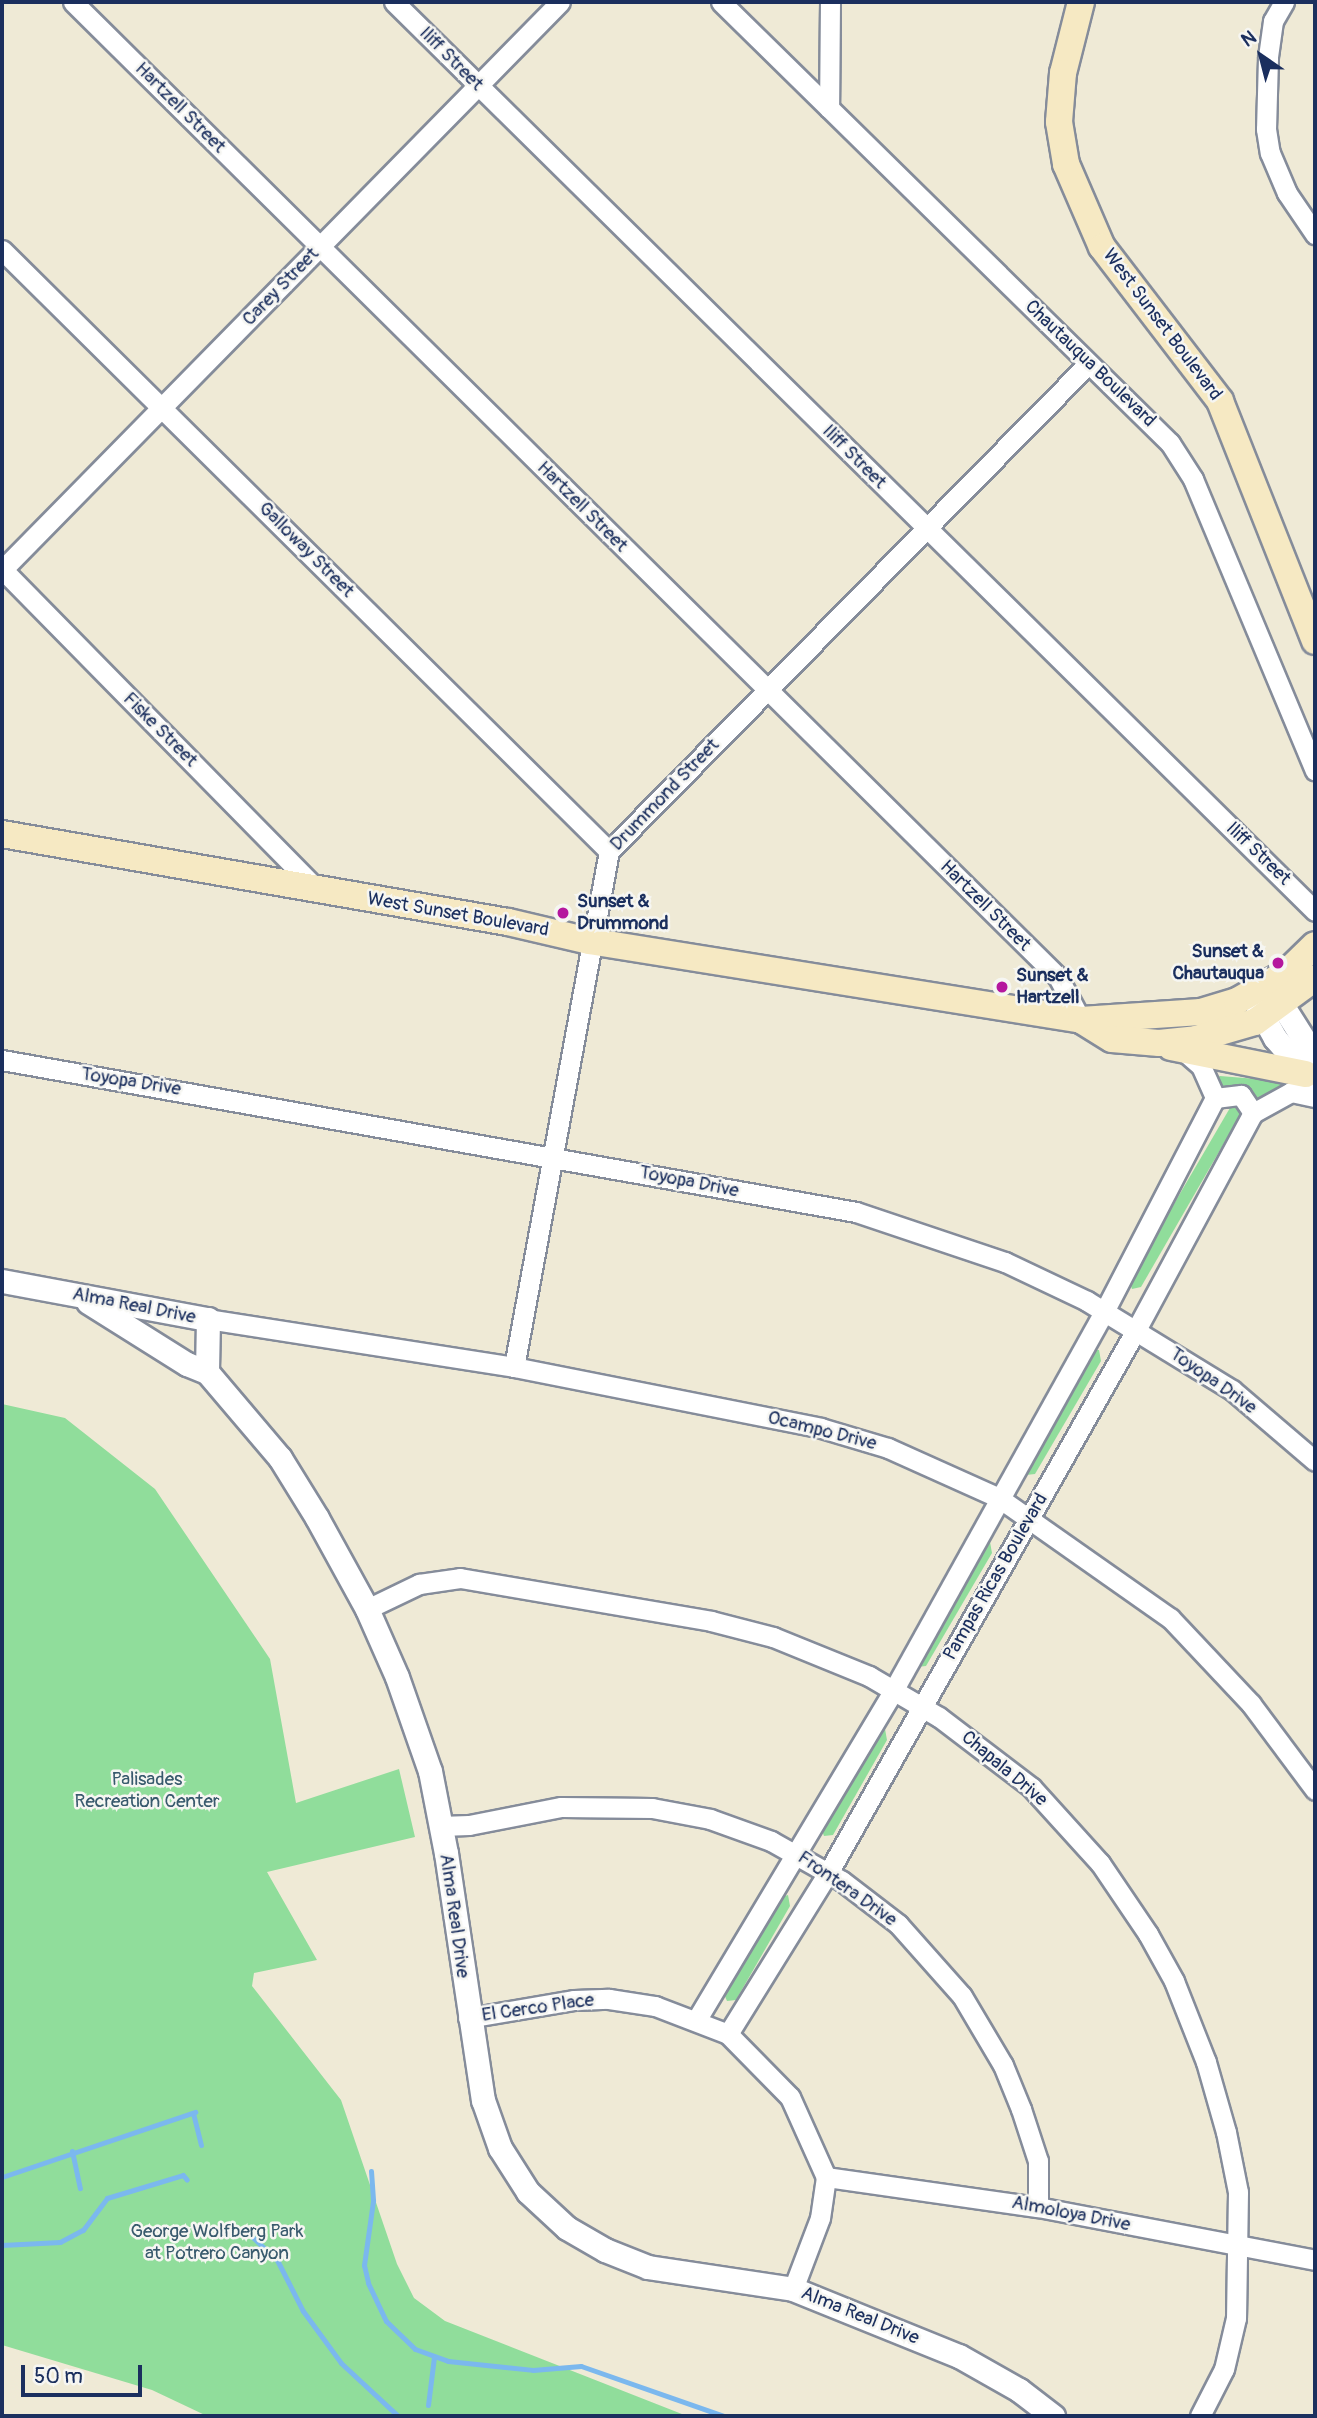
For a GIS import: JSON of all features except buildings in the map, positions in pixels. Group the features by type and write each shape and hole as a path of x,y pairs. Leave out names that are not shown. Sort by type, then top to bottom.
{"main road":[{"name":"West Sunset Boulevard","path":"1081,2 1063,74 1059,122 1066,164 1102,247 1220,401 1315,641"},
{"name":"West Sunset Boulevard","path":"2,834 589,941 1081,1020 1201,1012 1267,1000 1315,945"},
{"name":"West Sunset Boulevard","path":"1081,1020 1112,1039 1159,1043 1221,1034 1267,1000 1315,978"},
{"path":"1159,1043 1185,1052 1313,1078"}],"street":[{"name":"Hartzell Street","path":"73,2 1058,977 1081,1020"},
{"name":"Iliff Street","path":"394,2 1315,911"},
{"name":"Carey Street","path":"2,570 163,408 476,84 560,2"},
{"name":"Chautauqua Boulevard","path":"721,2 1088,363 1152,421 1192,479 1315,770"},
{"path":"829,108 830,2"},
{"path":"1284,2 1273,21 1268,58 1266,128 1282,183 1315,234"},
{"name":"Galloway Street","path":"2,250 609,850"},
{"name":"Drummond Street","path":"514,1367 589,941 609,850 1088,363"},
{"name":"Fiske Street","path":"2,570 318,890"},
{"path":"1185,1052 1201,1066 1215,1098 1241,1095 1253,1113 1291,1092 1313,1078 1275,1038 1267,1000"},
{"name":"Toyopa Drive","path":"2,1060 856,1212 1005,1262 1105,1310 1232,1390 1315,1461"},
{"name":"Pampas Ricas Boulevard","path":"697,2019 892,1691 1105,1310 1215,1098"},
{"name":"Pampas Ricas Boulevard","path":"728,2034 828,1872 1136,1330 1253,1113"},
{"name":"Alma Real Drive","path":"2,1281 208,1319 207,1372 279,1458 367,1609 397,1677 430,1771 483,2100 500,2148 528,2192 567,2228 605,2250 648,2267 793,2289 958,2356 1019,2390 1053,2416"},
{"path":"76,1295 187,1364 207,1372"},
{"name":"Ocampo Drive","path":"208,1319 514,1367 821,1427 888,1448 999,1498 1170,1618 1251,1704 1315,1790"},
{"name":"Chapala Drive","path":"367,1609 419,1584 460,1578 761,1633 869,1677 922,1707 991,1754 1031,1787 1100,1863 1148,1934 1174,1981 1206,2062 1238,2192 1240,2246 1236,2318 1224,2370 1200,2416"},
{"name":"Frontera Drive","path":"440,1826 561,1807 640,1807 710,1819 797,1853 828,1872 898,1924 962,1996 1003,2065 1021,2109 1038,2161 1038,2207"},
{"name":"El Cerco Place","path":"468,2018 574,2000 609,1999 654,2006 697,2019 728,2034 790,2097 826,2177"},
{"path":"793,2289 820,2218 826,2177"},
{"name":"Almoloya Drive","path":"826,2177 1038,2207 1315,2260"}],"green space":[{"path":"1220,1076 1280,1081 1282,1086 1258,1102 1237,1086 1217,1089 1213,1080"},
{"path":"1234,1101 1242,1112 1141,1287 1132,1289 1129,1281"},
{"path":"1093,1350 1099,1350 1101,1361 1035,1474 1026,1475 1023,1471"},
{"path":"2,1404 65,1418 155,1489 270,1659 296,1803 399,1769 415,1837 267,1872 317,1960 254,1973 252,1986 341,2100 397,2264 414,2298 445,2321 687,2416 207,2416 152,2390 2,2345"},
{"path":"984,1542 990,1542 992,1553 926,1666 917,1667"},
{"path":"880,1729 885,1729 887,1740 833,1835 824,1836 821,1828"},
{"path":"788,1895 790,1906 736,2000 727,2001 724,1994 778,1898"}],"waterway":[{"path":"2,2177 195,2112"},
{"path":"193,2113 201,2145"},
{"path":"72,2151 80,2188"},
{"path":"371,2171 373,2201 364,2265 368,2283 386,2321 415,2349 448,2361 533,2370 581,2366 724,2416"},
{"path":"2,2245 60,2242 83,2230 107,2198 183,2175 187,2180"},
{"path":"247,2232 277,2260 303,2311 341,2363 398,2416"},
{"path":"428,2405 434,2357"}],"place":[{"name":"Sunset & Drummond","path":"563,913"},
{"name":"Sunset & Chautauqua","path":"1278,963"},
{"name":"Sunset & Hartzell","path":"1002,987"}],"park label":[{"name":"Palisades Recreation Center","path":"147,1791"},
{"name":"George Wolfberg Park at Potrero Canyon","path":"217,2243"}]}
